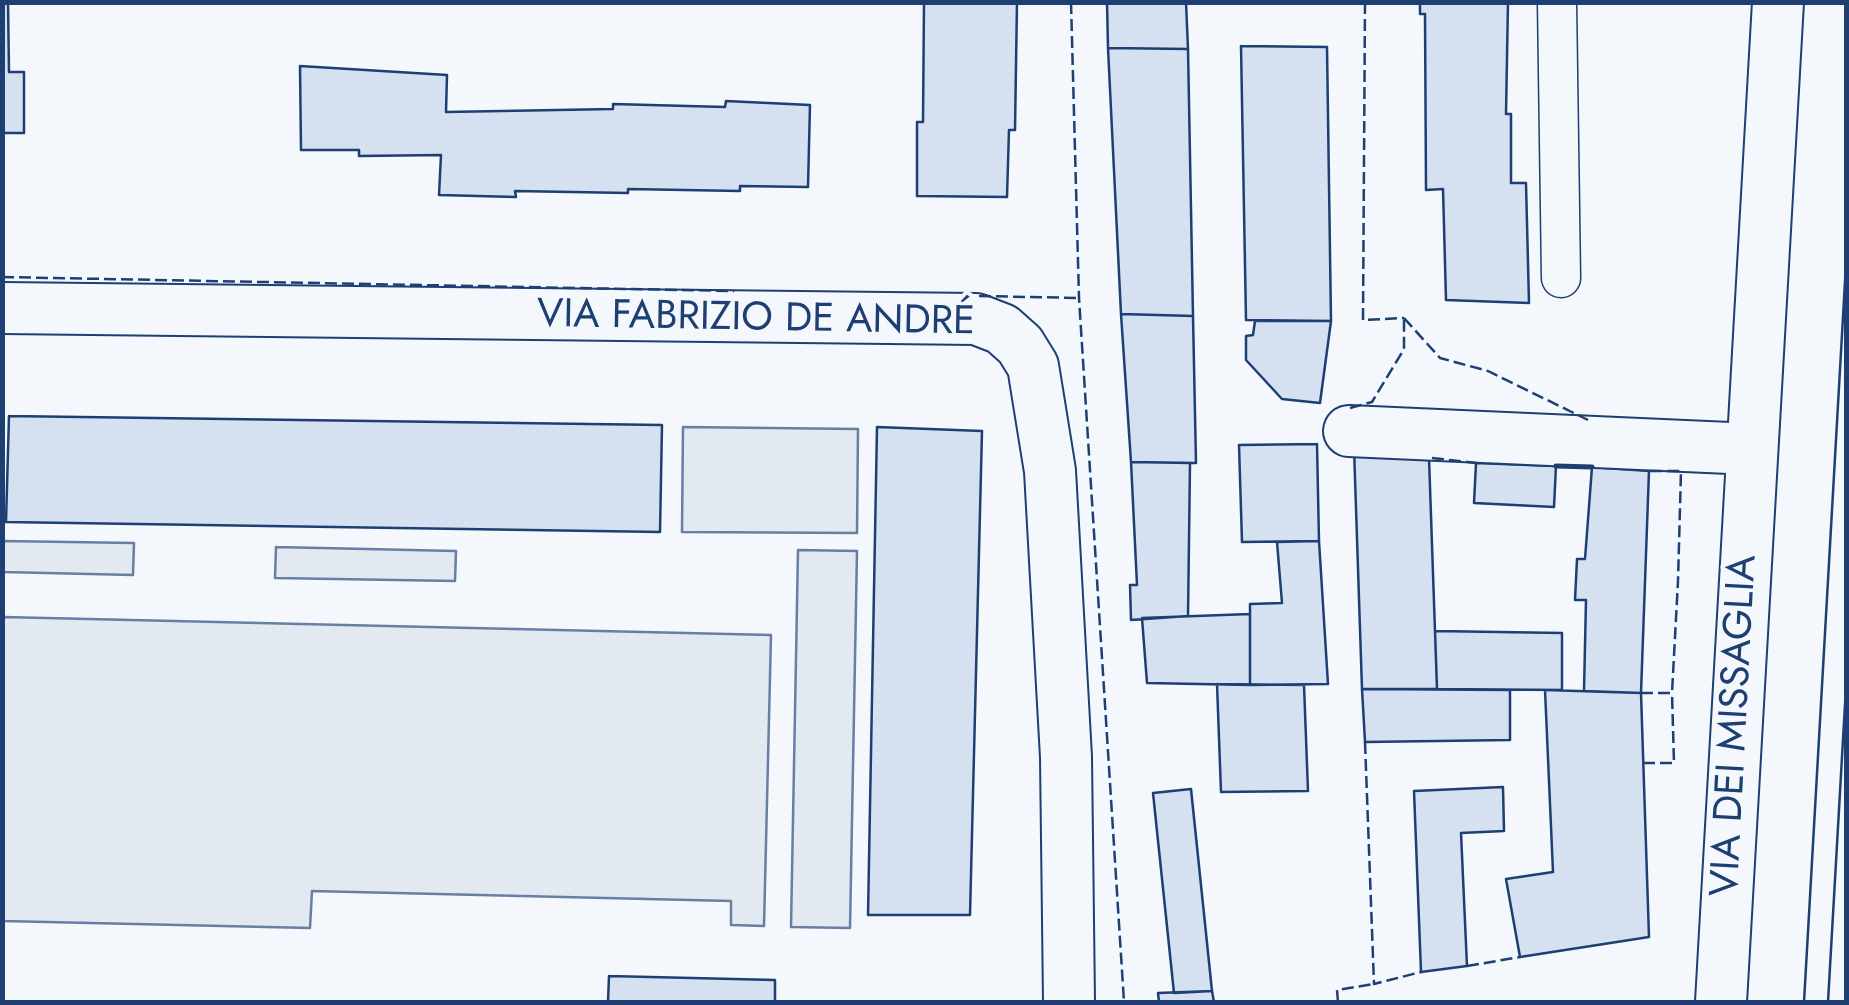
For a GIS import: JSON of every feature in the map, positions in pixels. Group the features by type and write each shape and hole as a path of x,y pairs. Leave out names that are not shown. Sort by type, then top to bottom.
{"street":[{"path":"1558,2 1561,278"},
{"name":"VIA DEI MISSAGLIA","path":"1721,1002 1778,2"},
{"name":"VIA FABRIZIO DE ANDRÉ","path":"2,308 976,319 1002,329 1020,345 1033,366 1050,471 1066,757 1069,1002"},
{"path":"1349,431 1752,449"}],"shaded area":[{"path":"683,427 858,429 857,533 682,532"},
{"path":"3,541 134,543 133,575 3,572"},
{"path":"276,547 456,551 455,581 275,578"},
{"path":"798,550 857,551 850,928 791,927"},
{"path":"3,617 771,635 764,926 731,925 731,901 312,891 310,928 3,921"}],"building":[{"path":"2,2 8,2 9,72 24,72 24,133 2,133"},
{"path":"924,2 1017,2 1015,130 1009,130 1007,197 917,196 917,122 923,122"},
{"path":"1107,2 1186,2 1188,49 1108,48"},
{"path":"1420,2 1508,2 1506,114 1511,114 1511,183 1526,183 1529,303 1446,300 1443,189 1426,190 1425,14 1420,14"},
{"path":"1241,46 1327,47 1331,321 1246,320"},
{"path":"1108,48 1188,49 1193,316 1121,314"},
{"path":"300,66 447,75 446,112 613,109 613,104 725,107 726,101 810,105 808,187 740,186 740,191 628,189 628,193 515,191 516,197 439,195 441,155 359,156 359,150 301,150"},
{"path":"1121,314 1193,316 1196,463 1131,462"},
{"path":"1255,321 1331,321 1320,403 1282,399 1246,360 1246,336 1253,335"},
{"path":"9,416 662,425 660,532 6,522"},
{"path":"877,427 982,431 970,915 868,915"},
{"path":"1317,444 1319,541 1242,542 1239,445"},
{"path":"1354,448 1429,458 1437,689 1362,689"},
{"path":"1131,462 1190,463 1188,616 1131,620 1130,585 1137,585"},
{"path":"1476,463 1556,466 1554,507 1474,503"},
{"path":"1592,467 1649,471 1641,693 1584,691 1586,600 1575,600 1577,559 1585,559"},
{"path":"1319,541 1328,684 1250,685 1250,604 1282,603 1277,542"},
{"path":"1250,614 1250,685 1147,683 1142,618"},
{"path":"1435,631 1562,633 1562,690 1437,689"},
{"path":"1217,684 1304,685 1308,791 1221,792"},
{"path":"1362,689 1510,690 1510,740 1365,742"},
{"path":"1545,690 1641,693 1649,937 1520,957 1506,879 1553,872"},
{"path":"1503,787 1504,831 1461,833 1467,966 1421,972 1414,791"},
{"path":"1191,789 1212,991 1174,993 1153,793"},
{"path":"609,976 775,980 775,1002 608,1002"},
{"path":"1212,991 1214,1002 1159,1002 1158,993"}],"tram line":[{"path":"1804,1002 1846,264"},
{"path":"1828,1002 1846,687"}],"fence":[{"path":"1071,2 1079,298 1124,1002"},
{"path":"1365,2 1363,320 1404,318"},
{"path":"2,277 734,291"},
{"path":"979,296 1079,298"},
{"path":"1404,318 1440,358 1488,371 1588,420"},
{"path":"1350,408 1372,402 1404,349 1404,318"},
{"path":"1432,458 1476,463"},
{"path":"1641,693 1672,693 1678,581 1681,471 1649,471"},
{"path":"1643,763 1674,763 1672,693"},
{"path":"1365,742 1374,984 1421,972"},
{"path":"1467,966 1520,957"},
{"path":"1338,1002 1337,990 1374,984"}],"wall":[{"path":"1556,466 1592,467"}]}
